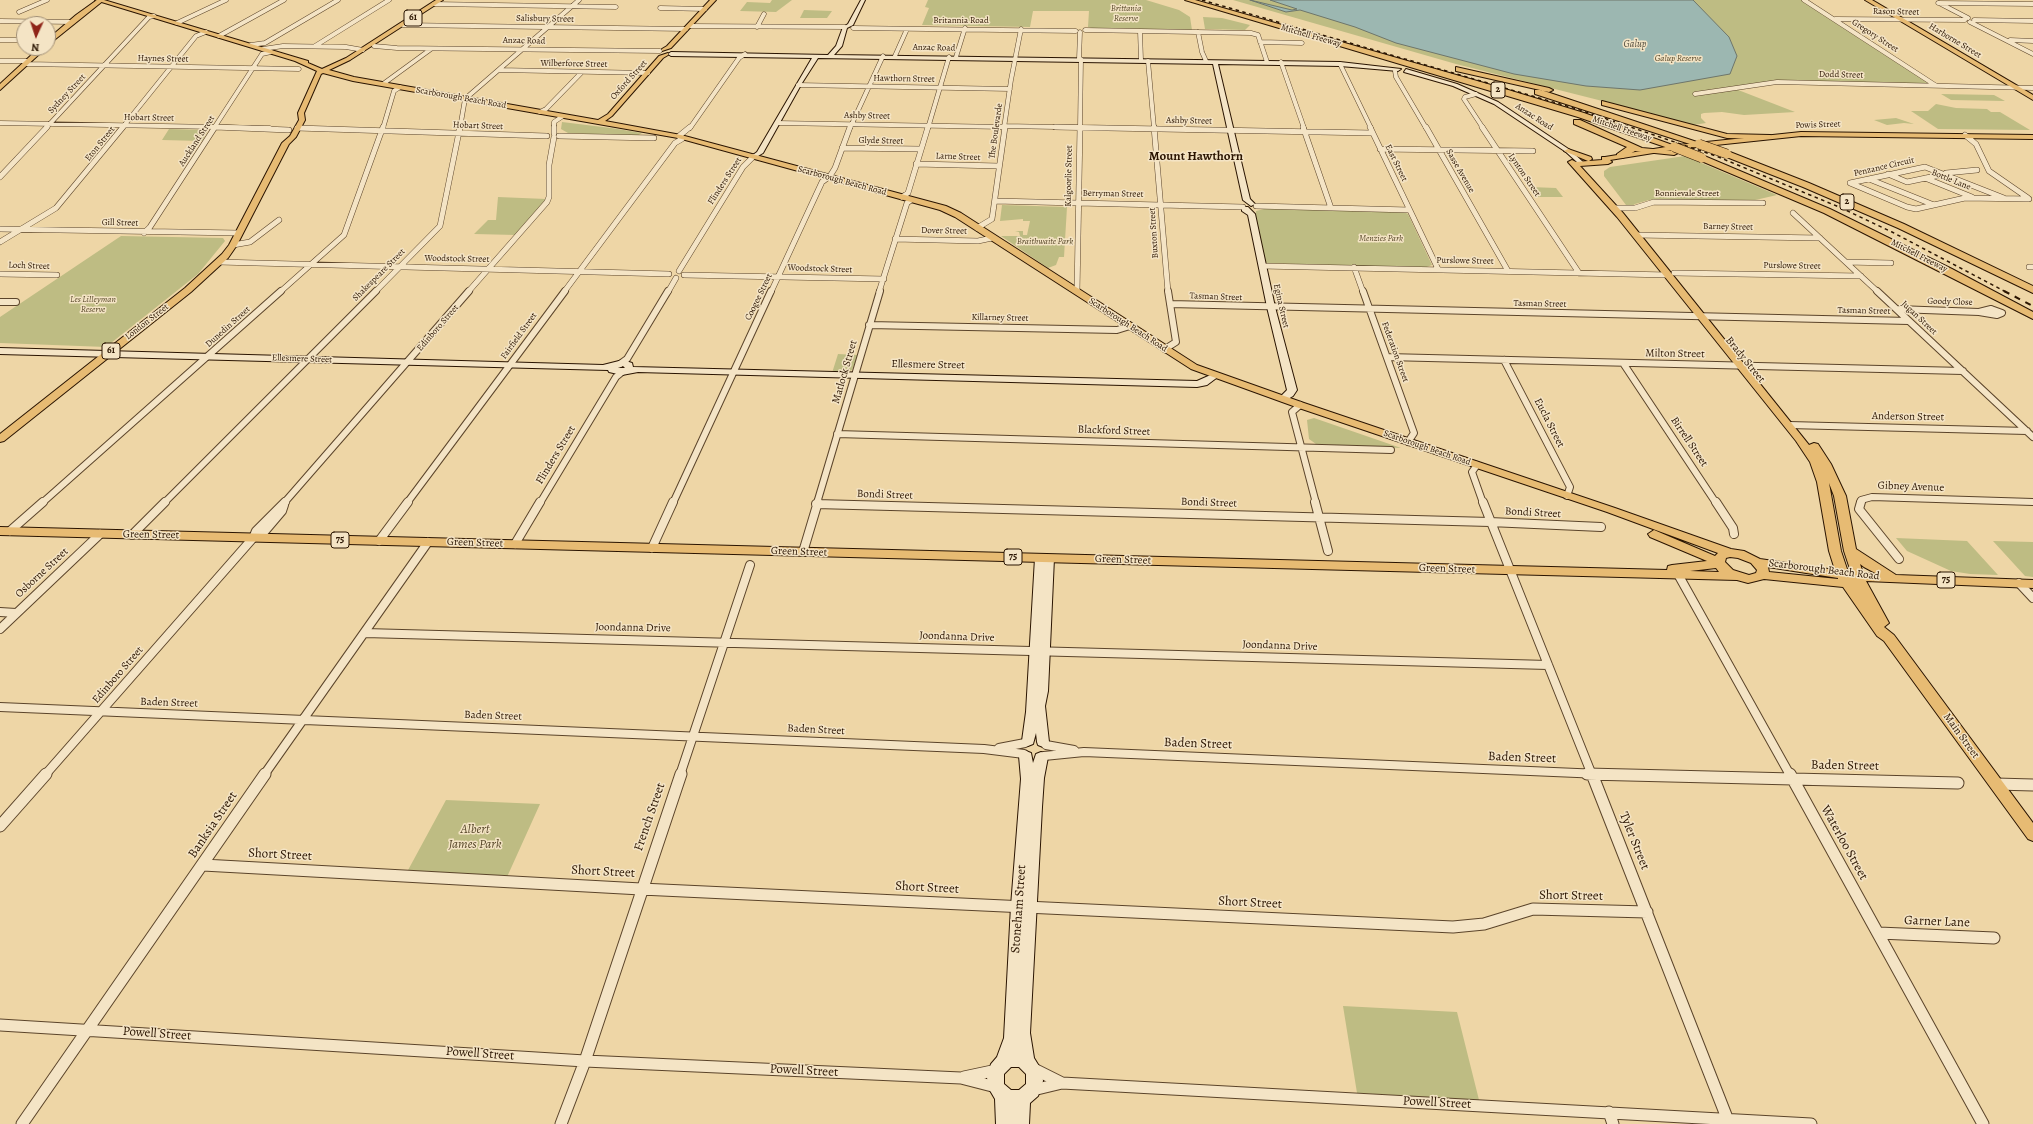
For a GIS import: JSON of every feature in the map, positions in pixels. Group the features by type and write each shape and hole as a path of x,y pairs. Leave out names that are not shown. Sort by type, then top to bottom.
{"highway":[{"name":"Mitchell Freeway","path":"1188,0 1560,108 1663,143 1827,211 1948,271 2033,316"},
{"path":"56,36 84,12 101,1"},
{"path":"1331,41 1549,111 1647,152 1674,153"},
{"path":"1,85 34,56"},
{"name":"Mitchell Freeway","path":"1698,129 1594,101 1454,68 1588,106 1727,154 1800,182 1894,223 2033,290"},
{"path":"1698,129 1737,137 1770,137"},
{"path":"1698,129 1731,143"},
{"path":"1610,160 1630,151 1632,149 1631,146"}],"main road":[{"name":"61","path":"325,70 352,61 440,0"},
{"name":"Oxford Street","path":"602,123 611,116 610,115 665,52 713,0"},
{"name":"Harborne Street","path":"1868,0 2033,97"},
{"name":"Harborne Street","path":"1872,0 1903,20"},
{"name":"Scarborough Beach Road","path":"101,1 119,5 251,46 269,49 298,61 350,78"},
{"name":"Scarborough Beach Road","path":"325,70 350,78 699,142 952,212 1194,367 1215,376 1611,510 1729,554 1744,555 1758,562 1844,579 1858,586 2029,589"},
{"name":"London Street","path":"0,439 188,290 220,262 233,245 293,129 302,120 300,116 317,81 325,70"},
{"path":"317,81 327,77 340,76"},
{"name":"Powis Street","path":"1577,163 1674,153 1770,137 1847,133 2033,141"},
{"name":"Powis Street","path":"1577,163 1595,160 1610,160 1647,152 1775,139 1833,137 2033,137"},
{"path":"1568,151 1582,158 1595,160"},
{"path":"1596,169 1610,160"},
{"name":"Brady Street","path":"1577,163 1597,179 1617,208"},
{"name":"Brady Street","path":"1577,163 1617,208 1793,425 1816,449 1834,481 1840,496 1858,586"},
{"name":"Brady Street","path":"1793,425 1815,462 1821,476 1827,499 1834,551 1844,579"},
{"name":"Scarborough Beach Road","path":"1567,496 1719,563 1725,571 1736,576 1752,579 1762,575 1818,580 1844,579"},
{"name":"Green Street","path":"5,531 1598,572 1679,576 1736,576"},
{"path":"1850,551 1868,564 1896,578"},
{"path":"1719,563 1721,556 1729,554"},
{"path":"1758,562 1763,569 1762,575"},
{"name":"Green Street","path":"1598,572 1689,568 1719,563"},
{"name":"Scarborough Beach Road","path":"1858,586 1896,578 2029,589"},
{"name":"Main Street","path":"1844,579 1858,586 1882,633 1890,638 2033,835"},
{"path":"1818,580 1858,586"}],"street":[{"path":"19,12 47,0"},
{"path":"177,23 226,0"},
{"name":"Eton Street","path":"0,242 56,208 63,201 195,38 227,32 284,0"},
{"path":"269,49 338,0"},
{"path":"314,47 389,0"},
{"path":"465,99 579,0"},
{"path":"834,54 863,0"},
{"name":"Gregory Street","path":"1804,0 1936,85"},
{"path":"1933,0 2033,54"},
{"path":"1938,2 2033,4"},
{"path":"434,4 616,7"},
{"path":"660,8 705,9"},
{"path":"757,27 764,14"},
{"name":"Sydney Street","path":"0,177 145,21 157,17"},
{"name":"Rason Street","path":"1834,19 1970,20"},
{"path":"1970,20 2033,21"},
{"path":"0,21 72,22"},
{"name":"Salisbury Street","path":"403,25 688,27"},
{"name":"Britannia Road","path":"688,27 907,29 965,28 1198,32 1255,34 1260,42"},
{"path":"956,57 965,28"},
{"path":"895,56 907,29"},
{"name":"The Boulevarde","path":"977,228 987,224 992,219 1010,89 1021,29"},
{"name":"Kalgoorlie Street","path":"1076,292 1080,30"},
{"name":"Buxton Street","path":"1140,31 1155,128 1170,304 1176,342 1165,349"},
{"path":"1198,32 1204,61"},
{"path":"0,40 16,40"},
{"path":"2008,40 2033,41"},
{"path":"1267,62 1260,42 1302,43"},
{"name":"Anzac Road","path":"269,49 346,47 665,52 742,55 834,54 1340,64 1385,68 1435,80 1474,94 1496,104 1568,151 1577,163"},
{"name":"Anzac Road","path":"346,47 398,48"},
{"name":"Auckland Street","path":"144,233 150,227 216,127 260,57 269,49"},
{"path":"383,84 431,49"},
{"name":"Fairfield Street","path":"379,541 578,272 689,129 742,55"},
{"name":"Flinders Street","path":"682,273 743,166 760,153 815,55"},
{"name":"Coogee Street","path":"652,548 732,372 822,182 835,168 852,124 882,56"},
{"path":"902,197 908,193 920,149 949,57"},
{"name":"Haynes Street","path":"0,61 104,66 299,69"},
{"name":"Anzac Road","path":"1188,61 1215,61"},
{"name":"Egina Street","path":"1215,61 1271,307 1292,390 1290,394 1283,399"},
{"path":"1281,62 1331,208"},
{"name":"East Street","path":"1340,64 1438,269"},
{"name":"Wilberforce Street","path":"499,70 648,73"},
{"path":"540,112 546,109 582,72"},
{"name":"Sasse Avenue","path":"1399,72 1439,150 1508,271"},
{"name":"Dodd Street","path":"1694,94 1777,82 2033,87"},
{"name":"Hawthorn Street","path":"798,85 1010,89"},
{"name":"Dunedin Street","path":"5,531 209,356 346,232 395,94 403,88"},
{"name":"Anzac Road","path":"1474,94 1511,117 1577,163"},
{"name":"Lynton Street","path":"1474,94 1465,97 1464,99 1579,273"},
{"name":"Shakespeare Street","path":"132,535 440,226 460,133 465,99"},
{"name":"Edinboro Street","path":"0,826 102,712 253,538 265,531 282,511 285,502 547,202 549,197 549,165 556,135 554,122 563,116"},
{"name":"Hobart Street","path":"0,123 556,135"},
{"name":"Ashby Street","path":"777,123 1155,128 1372,133"},
{"path":"680,139 687,136 689,129"},
{"path":"556,135 654,138"},
{"path":"1968,138 1976,144 1989,171 2031,200"},
{"name":"Glyde Street","path":"842,148 920,149"},
{"path":"1380,149 1533,152"},
{"name":"Larne Street","path":"916,164 999,166"},
{"name":"Penzance Circuit","path":"2004,198 1944,174 1920,167 1850,183 1906,207 1916,209 1972,197 2031,200"},
{"path":"1888,174 1907,182 1944,174 1977,170"},
{"name":"Bottle Lane","path":"1925,178 1972,197"},
{"path":"1869,179 1934,205"},
{"name":"Matlock Street","path":"803,552 895,239 907,203 911,200"},
{"name":"Berryman Street","path":"995,201 1409,210"},
{"name":"Bonnievale Street","path":"1617,208 1635,208 1654,202 1763,203"},
{"name":"Jugan Street","path":"1793,213 2033,437"},
{"path":"233,245 250,242 279,220"},
{"name":"Gill Street","path":"0,229 144,233 239,233"},
{"name":"Barney Street","path":"1639,235 1820,238"},
{"name":"Dover Street","path":"895,239 978,241 992,238"},
{"name":"Woodstock Street","path":"220,262 489,269 672,276 682,273 884,280"},
{"path":"1846,262 1891,263"},
{"name":"Purslowe Street","path":"1262,266 1579,273 1861,276"},
{"name":"Federation Street","path":"1354,268 1414,433 1408,442"},
{"name":"Loch Street","path":"0,274 57,275"},
{"name":"Flinders Street","path":"515,544 621,368 672,276"},
{"path":"0,302 16,302"},
{"name":"Tasman Street","path":"1170,304 1909,321"},
{"name":"Goody Close","path":"1897,309 1979,312"},
{"name":"Killarney Street","path":"869,325 1117,330 1130,326"},
{"name":"Ellesmere Street","path":"2,353 209,356 1197,384 1204,383 1215,376"},
{"name":"Milton Street","path":"1387,357 1963,371"},
{"name":"Eucla Street","path":"1504,360 1570,487 1567,496"},
{"name":"Birrell Street","path":"1623,363 1733,528 1734,534"},
{"path":"1300,405 1292,412 1328,551"},
{"name":"Anderson Street","path":"1793,425 2027,431"},
{"name":"Blackford Street","path":"837,434 1391,450"},
{"name":"Tyler Street","path":"1477,465 1472,472 1490,522 1647,912 1729,1122"},
{"name":"Gibney Avenue","path":"1899,559 1859,509 1862,500 1872,497 2033,502"},
{"name":"Bondi Street","path":"816,504 1320,517 1601,527"},
{"name":"Osborne Street","path":"0,629 100,534"},
{"name":"Banksia Street","path":"22,1124 89,1030 146,944 203,865 256,786 304,720 428,542"},
{"name":"Stoneham Street","path":"1030,1066 1022,1033 1028,779 1026,748 1039,651 1044,558"},
{"name":"French Street","path":"562,1124 585,1061 692,736 726,642 750,564"},
{"name":"Waterloo Street","path":"1679,576 1879,933 1983,1124"},
{"path":"0,612 16,613"},
{"name":"Joondanna Drive","path":"365,633 1548,665"},
{"name":"Stoneham Street","path":"1001,1066 1012,1038 1036,792 1044,750 1038,712 1042,691 1039,651"},
{"name":"Baden Street","path":"0,707 984,749 1026,748"},
{"path":"1036,740 1044,750 1033,759 1026,748 1036,740"},
{"name":"Baden Street","path":"1044,750 1592,774 1958,782"},
{"path":"1996,784 2033,785"},
{"name":"Short Street","path":"203,865 641,889 1024,906 1453,928 1484,924 1533,909 1647,912"},
{"name":"Garner Lane","path":"1879,933 1994,938"},
{"name":"Powell Street","path":"0,1025 585,1061 961,1078 1000,1091 1015,1099 1062,1083 1610,1112 1729,1122 1811,1124"},
{"name":"Powell Street","path":"961,1078 1001,1066 1016,1059 1062,1083"},
{"path":"1001,1066 994,1079 1000,1091 1005,1124"},
{"path":"1020,1124 1028,1094 1036,1080 1030,1066"},
{"path":"1610,1112 1613,1124"}],"green space":[{"path":"772,0 792,0 776,12 740,11 747,2 770,3"},
{"name":"Brittania Reserve","path":"928,0 1146,0 1179,10 1190,17 1192,30 1092,28 1088,27 1089,11 1033,11 1030,27 922,25 929,8 925,7"},
{"name":"Galup Reserve","path":"1233,0 1802,0 1927,82 1927,84 1776,81 1733,88 1795,112 1744,115 1722,112 1704,113 1701,114 1701,118 1706,123 1693,125 1456,64"},
{"path":"804,10 832,11 827,18 800,18"},
{"path":"1203,17 1222,18 1250,25 1245,30 1205,29"},
{"path":"1941,94 1994,95 2005,101 1951,100"},
{"path":"1936,104 1956,108 1987,109 1991,112 2000,112 2030,130 1938,129 1911,111 1928,111"},
{"path":"1896,118 1914,124 1904,123 1887,125 1874,120"},
{"path":"562,122 642,133 637,136 568,133 561,129"},
{"path":"169,129 208,130 202,141 162,140"},
{"path":"1685,156 1777,195 1751,201 1649,200 1632,206 1626,205 1604,176 1604,171 1610,167"},
{"path":"1530,187 1556,188 1563,197 1537,197"},
{"path":"498,197 546,199 516,235 474,234 488,220 496,220"},
{"name":"Braithwaite Park","path":"1002,205 1067,207 1064,257 1059,257 1056,265 1048,268 1001,236 1020,236 1019,232 1015,231 1023,231 1023,235 1027,235 1030,221 1023,221 1023,219 1000,221"},
{"name":"Menzies Park","path":"1268,208 1404,212 1408,214 1432,265 1424,268 1267,263 1265,261 1256,226 1256,211"},
{"name":"Les Lilleyman Reserve","path":"121,236 223,238 225,241 198,274 106,347 0,343 0,317"},
{"path":"838,354 858,355 852,370 844,373 832,373"},
{"path":"1314,418 1401,448 1316,444 1309,439 1307,420"},
{"path":"1896,538 1967,541 1998,575 1970,574 1951,571 1907,551"},
{"path":"1993,541 2033,542 2033,577 2025,576"},
{"name":"Albert James Park","path":"446,800 540,804 507,877 407,872"},
{"path":"1343,1006 1457,1012 1479,1100 1357,1093"}],"water":[{"name":"Galup","path":"1250,0 1292,10 1297,9 1270,0 1693,0 1729,37 1737,56 1730,74 1640,90 1586,86 1514,74 1396,43 1355,27 1300,10 1286,12"}],"railway":[{"path":"1202,0 1577,109 1716,156 1839,207 1892,232 2006,292"},
{"path":"2004,291 2033,306"}],"district":[{"name":"Mount Hawthorn","path":"1196,157"}]}
